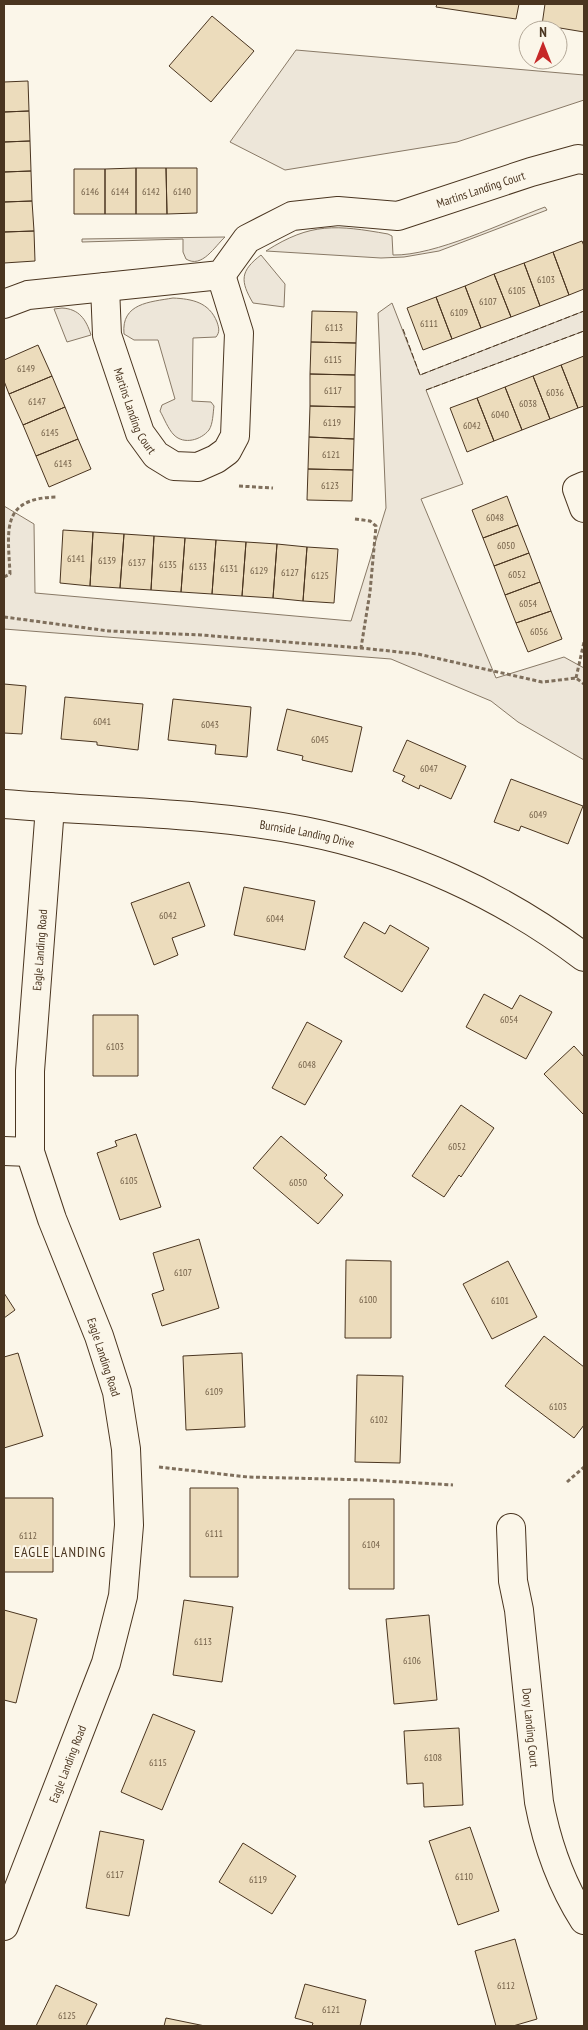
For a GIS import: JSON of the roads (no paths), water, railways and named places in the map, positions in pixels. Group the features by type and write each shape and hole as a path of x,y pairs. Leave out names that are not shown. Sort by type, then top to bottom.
{"street":[{"name":"Martins Landing Court","path":"105,286 107,335 140,433 156,455 174,466 198,467 216,459 227,451 235,436 239,333 221,276 247,239 292,216 338,210 398,216 532,172 578,159 584,160"},
{"path":"4,304 28,295 221,276"},
{"path":"584,486 577,489 584,508"},
{"name":"Burnside Landing Drive","path":"4,804 225,819 304,831 355,843 444,874 482,892 546,929 584,957"},
{"name":"Eagle Landing Road","path":"5,1921 106,1663 122,1596 129,1525 126,1449 117,1392 98,1336 52,1219 17,1152 30,1071 50,808"},
{"name":"Dory Landing Court","path":"511,1528 513,1581 519,1610 542,1818 545,1833 559,1873 584,1920"}],"district":[{"name":"EAGLE LANDING","path":"60,1552"}]}
